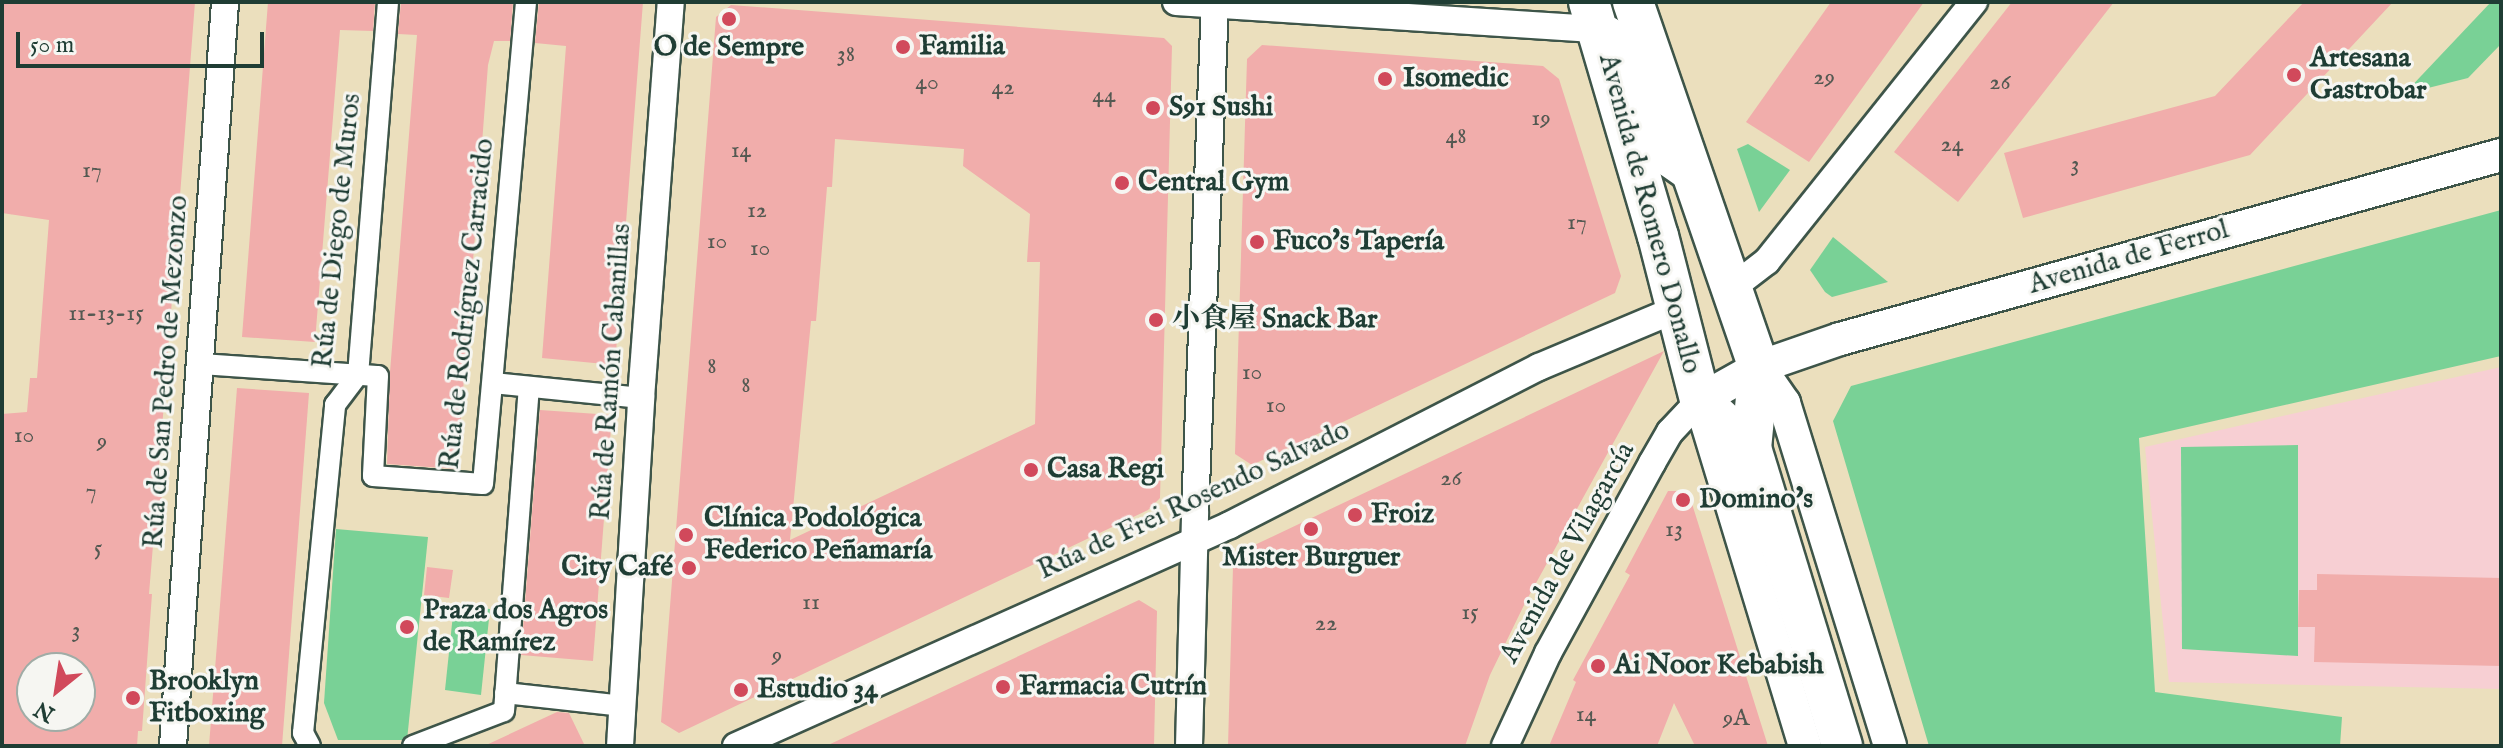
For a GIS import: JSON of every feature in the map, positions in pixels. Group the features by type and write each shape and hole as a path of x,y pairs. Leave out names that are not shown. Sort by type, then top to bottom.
{"main road":[{"name":"Avenida de Romero Donallo","path":"1633,2 1759,367 1751,448 1842,746"},
{"name":"Avenida de Romero Donallo","path":"1594,16 1700,400 1751,448"},
{"path":"1677,309 1732,288"}],"street":[{"name":"Rúa de San Pedro de Mezonzo","path":"173,746 225,2"},
{"name":"Rúa de Diego de Muros","path":"310,746 303,733 335,405 358,375 388,2"},
{"name":"Rúa de Rodríguez Carracido","path":"358,375 378,376 373,476 483,484 526,2"},
{"name":"Rúa de Ramón Cabanillas","path":"620,746 641,398 671,2"},
{"path":"1176,2 1594,16"},
{"path":"1732,288 1767,261 1974,2"},
{"path":"1189,746 1215,3"},
{"name":"Avenida de Romero Donallo","path":"1594,16 1609,30 1628,40 1667,163 1696,183"},
{"name":"Avenida de Ferrol","path":"1700,400 1759,367 1840,339 2501,155"},
{"name":"Rúa de Frei Rosendo Salvado","path":"736,746 1194,541 1539,367 1677,309"},
{"path":"200,364 358,375"},
{"name":"Avenida de Romero Donallo","path":"1759,367 1784,403 1890,746"},
{"path":"493,383 641,398"},
{"path":"413,746 504,711 529,387"},
{"name":"Avenida de Romero Donallo","path":"1700,400 1805,746"},
{"name":"Avenida de Vilagarcía","path":"1505,746 1548,653 1652,463 1670,432 1700,400"},
{"path":"505,693 623,706"}],"shaded area":[{"path":"2501,367 2501,689 2169,682 2145,447"}],"green space":[{"path":"2491,2 2501,2 2501,44 2468,78 2404,94"},
{"path":"1748,144 1790,170 1759,212 1737,149"},
{"path":"2501,210 2501,356 2139,438 2155,692 2342,717 2340,746 1929,746 1833,421 1851,386"},
{"path":"1833,237 1888,282 1832,297 1825,292 1810,270"},
{"path":"2298,445 2298,656 2182,649 2181,447"},
{"path":"336,529 428,537 407,740 338,740 324,703"},
{"path":"454,605 490,609 481,695 445,690"}],"building":[{"path":"2,2 195,2 157,493 162,493 159,533 154,533 142,731 138,731 137,746 2,746 2,414 27,412 30,378 37,378 49,220 2,213"},
{"path":"268,2 375,2 373,31 340,30 315,342 242,337"},
{"path":"401,2 513,2 510,41 494,41 488,65 457,469 387,464 390,372 417,35 398,34"},
{"path":"539,2 643,2 615,365 542,358 566,46 535,43"},
{"path":"1831,2 1924,2 1809,162 1746,122"},
{"path":"2012,2 2114,2 1958,202 1894,152"},
{"path":"2304,2 2393,2 2250,155 2023,218 2004,153 2215,96"},
{"path":"731,5 1164,38 1172,46 1160,498 1148,510 679,733 661,722 716,17","holes":["835,139 964,149 963,166 1030,214 1027,262 1040,262 1035,424 790,540 811,321 816,321 827,187 832,187"]},
{"path":"1262,45 1543,66 1559,79 1621,276 1615,293 1252,465 1235,454 1247,59"},
{"path":"1664,351 1525,603 1490,675 1465,746 1228,746 1233,567 1244,550"},
{"path":"237,388 309,393 282,746 209,746"},
{"path":"540,410 612,415 593,661 521,655"},
{"path":"1668,491 1688,491 1768,746 1695,746 1674,703 1657,746 1549,746 1576,682 1573,680 1630,575 1625,572"},
{"path":"427,567 453,570 449,598 424,595"},
{"path":"2317,574 2501,578 2501,666 2314,662 2315,627 2298,627 2299,590 2317,590"},
{"path":"1139,600 1157,611 1154,746 826,746"},
{"path":"557,712 569,713 585,746 484,746"}],"place":[{"name":"O de Sempre","path":"729,19"},
{"name":"Familia","path":"903,47"},
{"name":"Artesana Gastrobar","path":"2294,75"},
{"name":"Isomedic","path":"1385,79"},
{"name":"S91 Sushi","path":"1153,108"},
{"name":"Central Gym","path":"1122,183"},
{"name":"Fuco's Tapería","path":"1257,242"},
{"name":"小食屋 Snack Bar","path":"1156,320"},
{"name":"Casa Regi","path":"1031,470"},
{"name":"Domino's","path":"1683,500"},
{"name":"Froiz","path":"1355,515"},
{"name":"Mister Burguer","path":"1311,529"},
{"name":"Clínica Podológica Federico Peñamaría","path":"686,535"},
{"name":"City Café","path":"689,568"},
{"name":"Praza dos Agros de Ramírez","path":"407,627"},
{"name":"Ai Noor Kebabish","path":"1598,666"},
{"name":"Farmacia Cutrín","path":"1003,687"},
{"name":"Estudio 34","path":"741,690"},
{"name":"Brooklyn Fitboxing","path":"133,698"}]}
